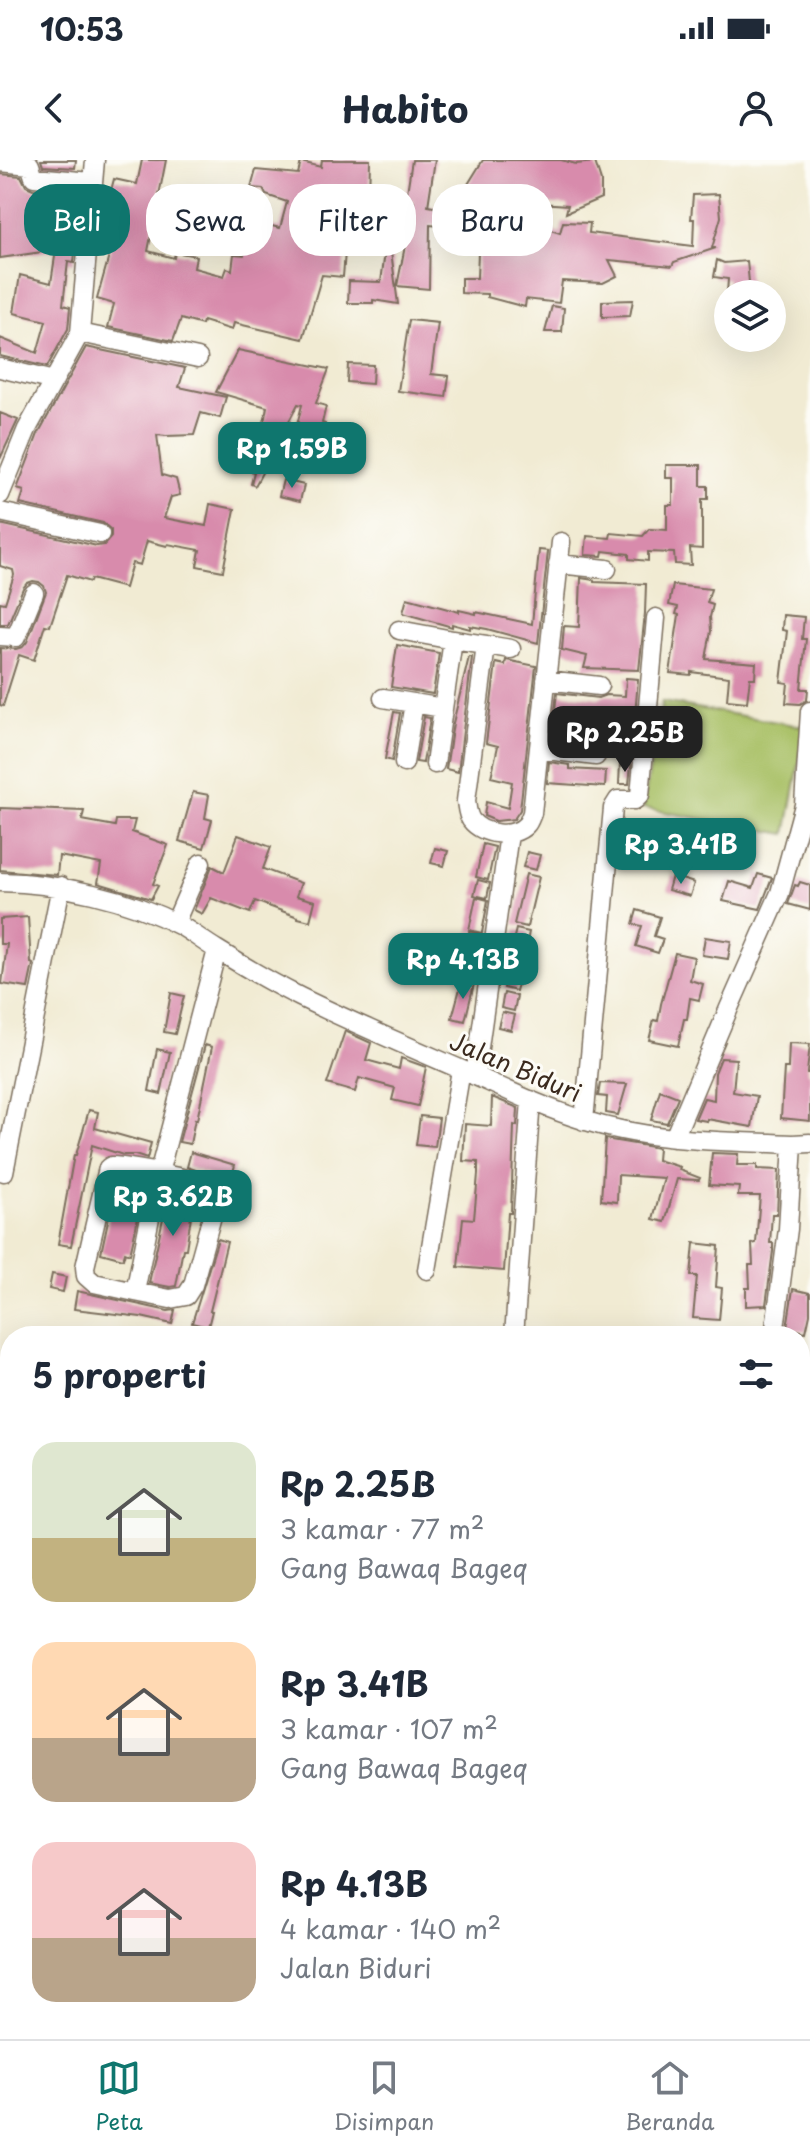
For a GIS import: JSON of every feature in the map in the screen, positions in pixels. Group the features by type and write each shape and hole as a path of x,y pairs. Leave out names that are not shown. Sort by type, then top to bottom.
{"street":[{"path":"0,494 27,429 80,333 95,160"},
{"path":"0,162 30,165 34,177 92,182"},
{"path":"80,333 198,358"},
{"path":"0,368 54,381"},
{"path":"0,512 100,534"},
{"path":"486,645 467,811 471,820 485,831 509,834 524,827 529,820 561,542"},
{"path":"558,564 607,569"},
{"path":"0,636 16,637 34,593"},
{"path":"584,1121 613,808 618,800 635,800 640,795 656,618"},
{"path":"399,630 511,649"},
{"path":"435,764 453,640"},
{"path":"546,680 599,686"},
{"path":"383,698 443,708"},
{"path":"404,763 414,703"},
{"path":"674,1138 780,893 804,805 810,711"},
{"path":"539,749 596,756"},
{"path":"427,1270 468,1073 509,834"},
{"path":"175,923 201,863"},
{"name":"Jalan Biduri","path":"0,882 61,886 137,908 175,923 293,994 468,1073 584,1121 674,1138 802,1144"},
{"path":"4,1172 61,886"},
{"path":"135,1292 159,1173 217,950"},
{"path":"515,1326 531,1100"},
{"path":"775,1326 802,1144"},
{"path":"115,1166 159,1173 207,1186 215,1197 215,1205 190,1291 176,1299 135,1292 94,1283 86,1276 85,1267 108,1168 115,1166"}],"green space":[{"path":"662,702 806,727 786,834 643,808"}],"building":[{"path":"41,160 76,160 75,168 43,166"},
{"path":"142,160 166,160 161,184 146,184 146,256 196,256 194,268 224,276 227,268 232,270 234,256 273,256 273,226 280,228 287,202 273,197 273,184 252,184 256,170 298,174 301,162 321,167 322,160 370,160 369,184 289,184 289,256 345,256 343,277 322,275 303,339 234,323 232,330 203,321 202,325 181,319 173,341 108,327 114,304 97,299 109,256 130,256 130,184 113,184 114,179 137,184"},
{"path":"412,160 435,160 428,206 432,207 429,289 397,286 403,256 416,256 416,184 408,184"},
{"path":"483,160 595,162 601,181 601,198 566,213 568,205 553,204 553,184 468,184"},
{"path":"0,174 21,176 25,184 24,255 0,258"},
{"path":"719,194 721,217 712,248 716,248 674,262 672,266 609,260 617,276 603,283 562,281 559,303 526,299 525,307 487,297 487,294 461,293 461,278 477,278 478,256 553,256 553,231 560,233 563,222 590,223 589,233 693,246 693,195"},
{"path":"55,256 75,256 74,263 68,262 63,305 70,307 68,329 47,367 0,356 0,338 37,353 46,321 14,313 20,275 51,283"},
{"path":"384,256 392,256 398,304 373,300 373,303 348,303 349,281 381,282"},
{"path":"717,260 724,263 747,261 749,280 714,277"},
{"path":"633,300 630,316 602,317 602,301"},
{"path":"552,306 564,308 562,332 545,332"},
{"path":"409,320 438,323 431,374 449,376 446,397 398,391"},
{"path":"86,347 185,368 179,387 226,397 220,418 201,413 194,435 157,435 162,475 176,479 180,495 171,497 164,518 206,526 210,504 235,509 223,571 197,566 200,550 147,541 140,565 132,563 125,588 67,575 50,626 45,625 34,660 19,655 3,706 0,705 0,648 23,647 46,592 39,582 27,583 8,624 0,624 0,602 5,603 14,575 13,570 0,566 0,524 97,546 104,545 111,537 111,530 103,523 20,504 24,491 17,489 38,434"},
{"path":"238,350 329,369 316,403 326,406 322,423 325,424 320,439 315,438 311,456 291,449 302,405 298,404 255,486 251,484 254,472 243,469 253,446 259,449 267,407 216,392"},
{"path":"348,364 373,365 372,384 347,382"},
{"path":"0,413 18,420 0,459"},
{"path":"666,465 701,465 701,486 708,486 708,499 702,499 702,549 690,548 691,565 675,564 674,553 648,552 648,561 629,559 629,554 603,551 602,556 585,555 587,536 610,538 611,533 643,536 649,529 667,530 667,505 673,505 673,478 666,478"},
{"path":"283,480 304,485 300,501 279,496"},
{"path":"539,550 548,551 538,643 487,629 470,626 470,629 452,624 452,627 403,613 407,598 459,612 476,612 532,624"},
{"path":"581,578 594,582 646,584 639,670 584,668 587,656 562,650 564,626 579,627"},
{"path":"673,585 711,589 707,603 713,605 706,659 756,663 755,678 750,678 747,702 727,700 729,677 691,672 691,675 670,673 679,615 676,614 678,607 669,605"},
{"path":"783,615 804,617 802,639 806,639 801,689 808,689 807,700 800,704 786,703 788,683 781,682 787,631 782,630"},
{"path":"397,645 439,653 433,694 391,687"},
{"path":"469,657 472,657 458,772 446,769"},
{"path":"506,660 536,666 520,810 514,819 496,821 484,816 486,802 508,808 512,782 491,777 498,746 486,743 496,663 505,665"},
{"path":"626,678 638,679 633,740 552,736 557,693 598,698 606,695 625,696"},
{"path":"394,712 400,713 392,761 385,759"},
{"path":"424,717 430,718 423,763 416,762"},
{"path":"549,762 570,765 570,769 606,771 605,787 547,783"},
{"path":"620,763 631,764 629,784 619,784"},
{"path":"193,792 209,795 205,818 212,820 204,848 179,841"},
{"path":"0,808 84,811 82,820 115,826 116,820 135,820 132,832 168,845 153,884 158,886 151,899 98,883 101,864 59,856 57,875 0,870"},
{"path":"238,835 271,847 263,869 301,883 296,896 315,901 310,921 255,901 250,913 211,898 202,914 194,910 212,866 224,872"},
{"path":"483,844 495,847 488,880 476,877"},
{"path":"435,848 448,851 444,866 431,863"},
{"path":"527,852 540,855 536,870 523,867"},
{"path":"526,874 539,877 527,927 514,924"},
{"path":"758,874 772,878 760,909 723,901 729,881 753,888"},
{"path":"672,876 694,883 690,896 668,890"},
{"path":"478,880 490,883 487,898 474,895"},
{"path":"800,882 810,885 810,910 788,904 795,885 798,886"},
{"path":"476,897 488,900 482,933 469,930"},
{"path":"637,910 660,917 654,936 663,939 658,953 636,946 642,926 633,924"},
{"path":"28,917 33,964 28,988 2,984 7,944 0,944 0,919"},
{"path":"516,929 529,932 526,947 512,945"},
{"path":"469,932 482,935 474,969 461,966"},
{"path":"705,937 731,941 728,959 702,955"},
{"path":"514,947 527,950 524,965 511,962"},
{"path":"675,953 694,957 690,980 703,984 699,1000 690,998 678,1046 649,1040 654,1020 658,1021"},
{"path":"507,973 520,976 516,991 504,988"},
{"path":"462,981 474,984 465,1021 452,1018"},
{"path":"171,993 184,996 175,1034 164,1032"},
{"path":"504,993 517,996 514,1011 501,1008"},
{"path":"502,1012 515,1015 511,1030 498,1027"},
{"path":"345,1031 371,1043 366,1060 399,1069 401,1058 426,1067 418,1106 392,1100 395,1088 359,1078 355,1092 327,1084"},
{"path":"789,1043 810,1044 807,1073 810,1073 810,1121 781,1118"},
{"path":"205,1045 212,1047 197,1120 190,1144 179,1142"},
{"path":"157,1049 170,1052 161,1094 149,1091"},
{"path":"721,1058 736,1059 733,1092 757,1096 752,1127 695,1119 704,1098 714,1100 715,1073"},
{"path":"600,1083 627,1084 618,1115 606,1113 607,1097 598,1096"},
{"path":"660,1090 678,1097 667,1123 651,1120"},
{"path":"492,1097 518,1108 517,1126 514,1125 511,1213 508,1213 504,1271 458,1267 463,1218 474,1219 478,1174 478,1162 463,1161 465,1124 491,1126"},
{"path":"89,1110 98,1112 95,1128 151,1143 147,1159 92,1145 71,1246 58,1244 74,1155"},
{"path":"420,1116 439,1118 435,1147 416,1145"},
{"path":"605,1139 658,1148 657,1160 680,1167 679,1170 700,1178 677,1179 665,1222 653,1219 664,1178 618,1175 617,1202 601,1200"},
{"path":"191,1152 235,1165 227,1194 240,1197 237,1211 226,1209 226,1192 218,1180 187,1167"},
{"path":"712,1153 738,1154 737,1165 779,1170 777,1214 772,1214 770,1243 773,1243 773,1251 766,1305 746,1306 760,1196 738,1196 739,1187 709,1185"},
{"path":"174,1188 202,1197 203,1203 193,1203 176,1286 170,1287 149,1283 167,1200 170,1201"},
{"path":"114,1193 140,1200 130,1254 125,1252 123,1259 101,1253"},
{"path":"218,1239 227,1242 208,1326 192,1323"},
{"path":"694,1243 719,1246 716,1287 722,1288 719,1320 693,1318 697,1276 691,1276"},
{"path":"52,1274 66,1277 63,1292 49,1289"},
{"path":"793,1289 810,1293 807,1326 787,1326"},
{"path":"77,1291 175,1310 172,1324 74,1309"}]}
